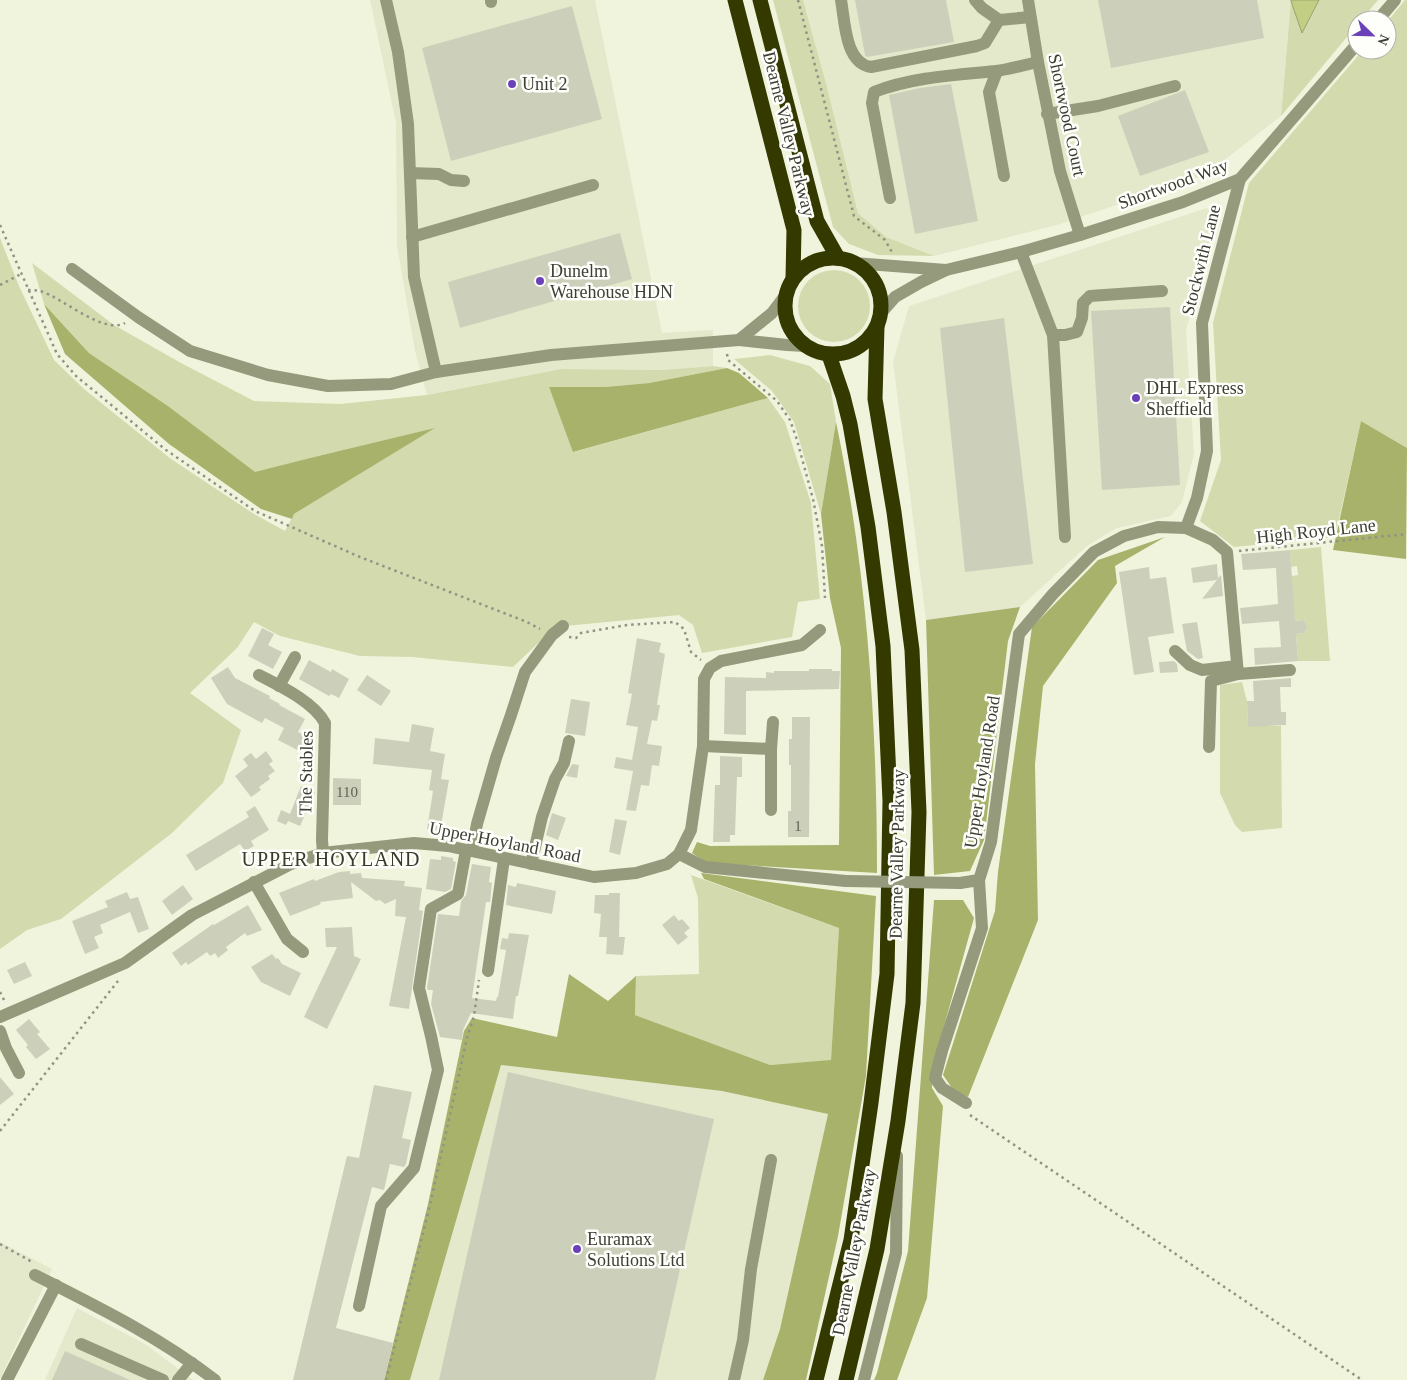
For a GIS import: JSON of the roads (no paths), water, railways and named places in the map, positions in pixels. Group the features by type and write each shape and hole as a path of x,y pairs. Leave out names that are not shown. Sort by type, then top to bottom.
{"highway":[{"name":"Dearne Valley Parkway","path":"735,0 794,230 790,286"},
{"name":"Dearne Valley Parkway","path":"760,0 818,221 838,258"},
{"path":"838,258 854,263 866,271 876,284 881,298 879,320 870,337 860,347 847,352 829,355 819,352 805,346 795,335 788,322 785,308 790,286 802,270 813,263 825,259 838,258"},
{"name":"Dearne Valley Parkway","path":"846,1380 877,1249 898,1121 913,1003 919,812 912,650 894,512 875,399 879,320"},
{"name":"Dearne Valley Parkway","path":"816,1380 851,1240 871,1103 887,974 890,801 883,646 868,527 850,424 829,355"}],"street":[{"path":"841,0 850,48 858,62 864,66 871,67 985,43 999,20"},
{"path":"975,0 982,8 999,20 1030,17"},
{"name":"Shortwood Court","path":"1028,0 1047,114 1060,171 1080,234"},
{"path":"1386,10 1395,0"},
{"path":"390,1 408,124 414,277 436,372"},
{"name":"Shortwood Way","path":"879,320 895,297 946,270 1021,252 1080,234 1183,202 1240,179 1347,56"},
{"path":"890,198 872,103 874,92 893,85 997,71 1038,62"},
{"path":"997,71 989,92 1004,176"},
{"path":"1047,114 1098,106 1175,86"},
{"path":"410,173 438,174 450,180 464,181"},
{"name":"Stockwith Lane","path":"1186,528 1197,498 1207,450 1202,323 1240,179"},
{"path":"412,237 593,186"},
{"path":"1021,252 1053,335 1065,537"},
{"name":"Shortwood Way","path":"854,263 946,270"},
{"path":"72,269 138,317 190,351 276,377 328,386 391,384 436,372 551,355 739,340 788,346 805,346"},
{"path":"739,340 772,313 790,286"},
{"path":"1053,335 1077,332 1082,318 1083,303 1090,296 1162,291"},
{"name":"Upper Hoyland Road","path":"979,880 991,842 1019,634 1053,594 1094,552 1124,536 1158,527 1186,528"},
{"path":"1186,528 1213,540 1227,552 1238,670"},
{"path":"360,1306 381,1206 414,1168 438,1070 419,988 431,909 458,894 496,758 525,672 552,635 563,626"},
{"path":"820,630 802,646 720,661 710,668 704,679 703,746 690,830 679,854 705,867 846,881 960,883 979,880 982,928 935,1078 942,1088 962,1100"},
{"path":"1175,651 1190,665 1202,670 1290,670"},
{"path":"279,686 295,657"},
{"path":"1209,747 1211,681 1238,670"},
{"name":"The Stables","path":"259,676 279,686 320,714 325,723 323,853"},
{"path":"771,810 773,722"},
{"path":"531,864 542,817 555,779 564,763 569,740"},
{"path":"703,746 771,749"},
{"name":"Upper Hoyland Road","path":"0,1017 125,963 192,915 291,864 323,853 414,843 448,846 594,877 636,873 667,864 679,854"},
{"path":"484,974 504,858"},
{"path":"254,882 287,939 303,952"},
{"path":"0,1031 6,1048 19,1073"},
{"path":"864,1380 896,1254 898,1121"},
{"path":"734,1380 743,1340 751,1269 771,1160"},
{"path":"35,1275 139,1328 215,1380"},
{"path":"7,1380 56,1286"},
{"path":"81,1344 163,1380"},
{"path":"178,1380 192,1363"}],"place":[{"name":"Unit 2","path":"512,84"},
{"name":"Dunelm Warehouse HDN","path":"540,281"},
{"name":"DHL Express Sheffield","path":"1136,398"},
{"name":"Euramax Solutions Ltd","path":"577,1249"}],"district":[{"name":"UPPER HOYLAND","path":"331,859"}]}
